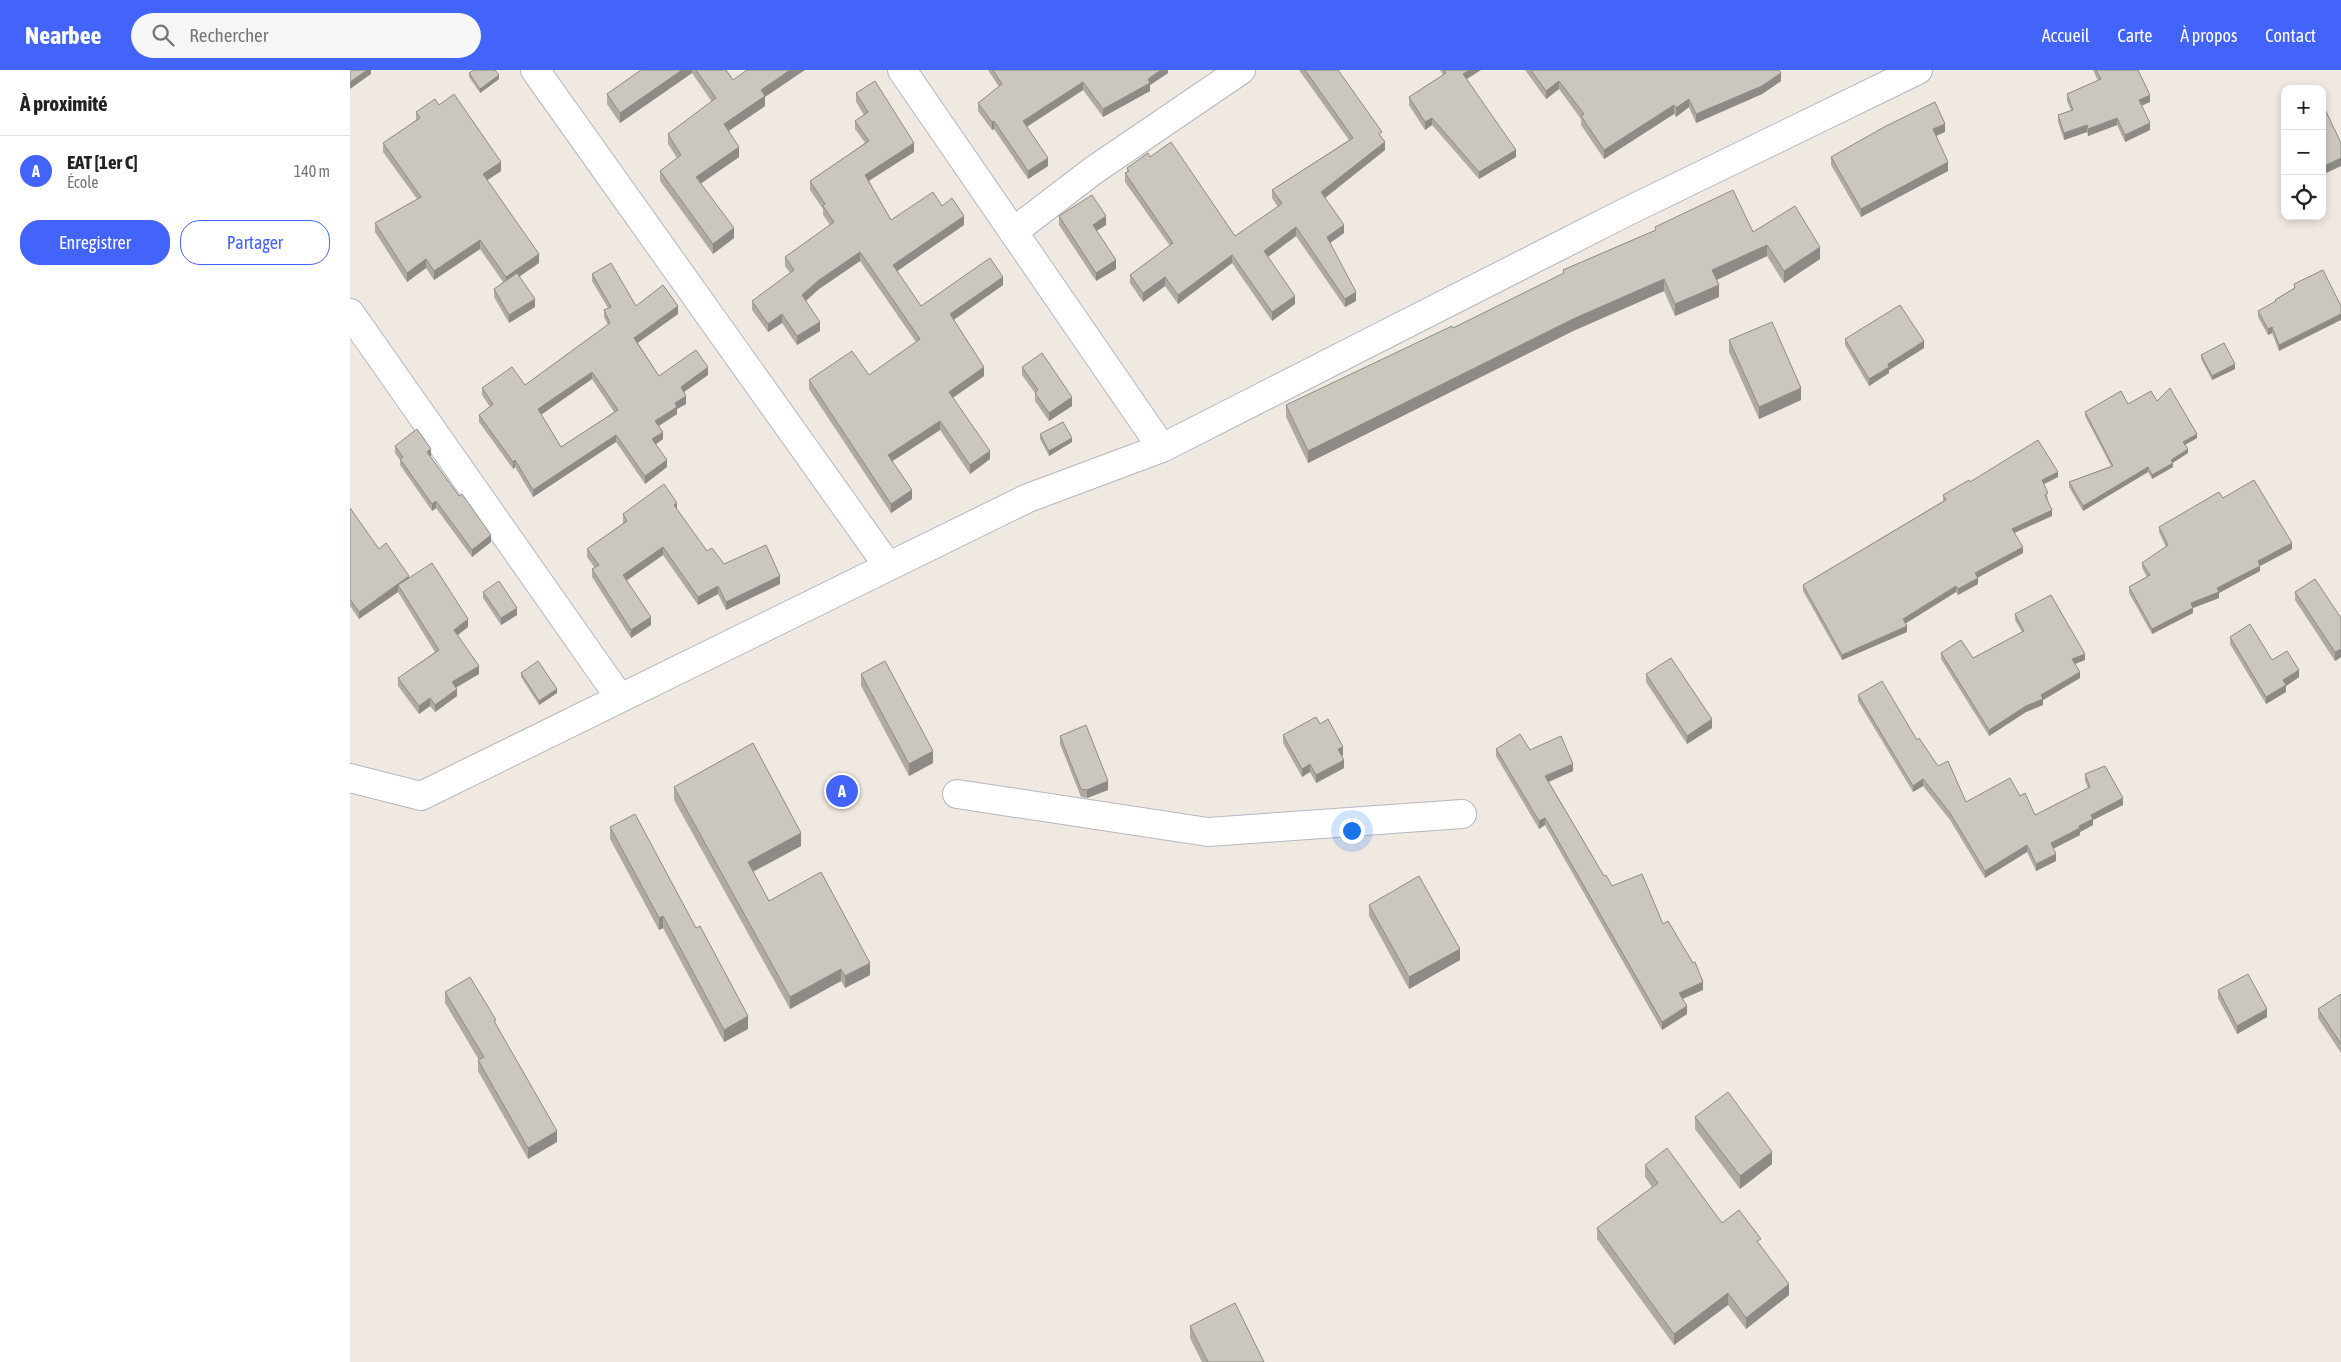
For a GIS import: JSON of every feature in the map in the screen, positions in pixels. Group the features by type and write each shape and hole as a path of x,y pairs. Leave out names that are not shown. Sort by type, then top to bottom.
{"street":[{"path":"535,70 888,566"},
{"path":"902,70 1162,448"},
{"path":"1013,232 1094,170 1241,70"},
{"path":"350,778 421,796 1028,498 1162,448 1624,213 1918,70"},
{"path":"350,313 620,698"},
{"path":"957,794 1208,832 1462,814"}],"building":[{"path":"350,70 367,70 350,82"},
{"path":"474,70 495,70 499,75 480,89 469,73"},
{"path":"641,70 682,70 620,113 607,94"},
{"path":"696,70 726,70 733,80 747,70 790,70 761,90 765,96 724,124 739,147 696,177 734,228 713,244 660,171 681,155 668,134 716,98"},
{"path":"993,70 1161,70 1148,79 1150,83 1103,109 1083,82 1023,121 1048,158 1028,171 994,121 992,122 978,103 1002,84"},
{"path":"1305,70 1338,70 1382,132 1379,134 1385,142 1321,192 1344,225 1327,237 1356,292 1345,299 1296,227 1264,251 1295,296 1272,312 1232,255 1178,295 1165,277 1143,293 1130,275 1173,243 1125,173 1129,171 1127,168 1148,153 1150,157 1171,142 1235,236 1282,203 1272,190 1353,138"},
{"path":"1444,70 1469,70 1463,74 1516,150 1479,172 1432,118 1425,122 1409,97 1446,73"},
{"path":"1531,70 1779,70 1781,73 1762,86 1696,114 1689,99 1676,108 1674,105 1604,150 1581,116 1584,114 1559,81 1546,91"},
{"path":"2096,70 2138,70 2150,95 2139,100 2150,123 2125,135 2117,118 2088,129 2087,125 2064,133 2058,115 2073,110 2067,94 2101,79"},
{"path":"875,81 914,143 865,175 891,220 933,192 942,206 952,198 964,216 893,265 921,306 990,258 1003,277 950,314 984,367 949,392 990,451 970,465 940,421 888,455 912,490 891,504 809,380 852,351 869,375 920,339 860,252 819,280 802,295 820,322 797,336 782,314 768,324 752,301 794,270 785,257 834,222 810,181 869,141 855,121 868,112 856,93"},
{"path":"454,94 501,162 483,174 539,254 506,277 480,240 434,271 426,259 407,273 375,223 421,197 383,143 420,118 416,112 435,99 439,105"},
{"path":"1935,102 1945,124 1933,129 1948,162 1861,209 1831,157 1886,126"},
{"path":"2326,111 2341,143 2341,158 2326,165"},
{"path":"1733,190 1753,232 1795,206 1820,247 1784,271 1767,245 1712,270 1719,285 1675,304 1664,279 1573,319 1308,451 1286,405 1452,326 1453,328 1564,273 1563,270 1656,230 1655,227"},
{"path":"1092,195 1106,216 1093,225 1116,260 1096,273 1059,216"},
{"path":"611,263 636,306 663,285 678,306 634,338 659,376 696,350 708,367 681,387 686,396 675,403 677,407 655,421 663,432 652,439 667,460 645,476 616,435 533,490 515,460 513,462 479,415 493,404 482,388 512,367 525,385 610,323 604,310 611,307 592,274","holes":["592,372 618,410 561,447 538,409"]},
{"path":"2323,270 2341,306 2341,314 2279,345 2272,327 2268,329 2258,311 2295,288 2294,284"},
{"path":"517,273 535,299 509,315 494,289"},
{"path":"1900,305 1924,341 1888,364 1889,367 1869,379 1845,339"},
{"path":"1772,322 1801,388 1759,407 1729,340"},
{"path":"2224,343 2235,364 2212,376 2201,355"},
{"path":"1042,353 1072,397 1049,413 1035,393 1038,390 1022,367"},
{"path":"2170,388 2197,434 2183,442 2188,449 2171,460 2173,463 2152,475 2148,467 2083,506 2069,482 2113,466 2085,412 2121,391 2128,404 2151,391 2157,401"},
{"path":"1063,422 1072,438 1049,451 1040,434"},
{"path":"417,429 431,449 427,452 459,496 462,494 491,535 472,550 436,501 432,504 400,459 403,457 395,446"},
{"path":"2038,440 2058,472 2042,480 2048,493 2045,495 2052,510 2012,529 2023,547 1975,573 1978,578 1958,589 1956,586 1903,619 1907,626 1842,655 1803,585 1946,500 1943,495 1969,480 1970,482"},
{"path":"2254,480 2292,543 2258,561 2260,566 2217,588 2219,592 2191,603 2193,608 2152,629 2129,587 2150,575 2142,563 2168,545 2159,527 2219,492 2223,498"},
{"path":"664,484 677,503 674,505 707,551 712,548 724,564 766,545 780,576 726,602 718,586 698,597 663,547 623,575 651,617 631,630 592,569 599,565 587,549 627,521 623,514"},
{"path":"350,508 379,549 386,543 409,576 359,612 350,599"},
{"path":"432,563 468,619 454,630 479,666 452,682 457,689 435,705 430,698 419,706 398,678 439,650 398,585"},
{"path":"2315,579 2341,618 2341,649 2335,652 2295,592"},
{"path":"499,581 517,608 501,618 483,592"},
{"path":"2051,595 2085,654 2072,659 2080,672 2041,695 2043,699 2026,706 1989,730 1941,653 1961,640 1973,658 2024,631 2015,614"},
{"path":"2250,624 2272,660 2287,651 2299,670 2283,680 2286,685 2266,697 2230,637"},
{"path":"1671,658 1712,719 1687,736 1646,674"},
{"path":"538,661 557,689 539,701 521,673"},
{"path":"885,661 933,751 909,764 861,674"},
{"path":"1882,681 1917,740 1919,738 1938,766 1948,761 1966,802 2010,778 2020,796 2025,793 2035,815 2090,787 2085,774 2105,766 2123,798 2091,815 2093,819 2079,826 2080,828 2051,843 2056,854 2036,864 2027,845 1985,871 1950,813 1923,779 1913,786 1858,695"},
{"path":"1316,717 1320,724 1328,719 1343,747 1338,749 1344,760 1316,775 1310,764 1302,769 1283,735"},
{"path":"1086,725 1108,781 1087,790 1081,789 1060,736"},
{"path":"1520,734 1530,750 1561,736 1573,764 1545,776 1604,876 1606,875 1612,886 1642,874 1663,924 1668,921 1693,963 1695,962 1703,982 1679,993 1687,1006 1662,1022 1545,818 1539,821 1496,749"},
{"path":"753,743 801,833 748,862 769,901 821,872 870,963 845,976 841,969 790,997 674,787"},
{"path":"635,814 696,928 700,926 748,1016 724,1030 663,916 659,918 610,827"},
{"path":"1419,876 1460,949 1409,977 1369,905"},
{"path":"2248,974 2267,1009 2237,1026 2218,990"},
{"path":"470,977 557,1131 528,1148 478,1060 484,1057 445,992"},
{"path":"2341,994 2341,1044 2318,1009"},
{"path":"1728,1092 1772,1152 1740,1176 1695,1117"},
{"path":"1667,1148 1722,1223 1739,1210 1761,1239 1757,1241 1789,1284 1746,1318 1728,1293 1674,1334 1597,1228 1658,1183 1645,1165"},
{"path":"1235,1303 1264,1362 1208,1362 1190,1326"}],"place":[{"name":"EAT [1er C]","path":"842,791"}]}
